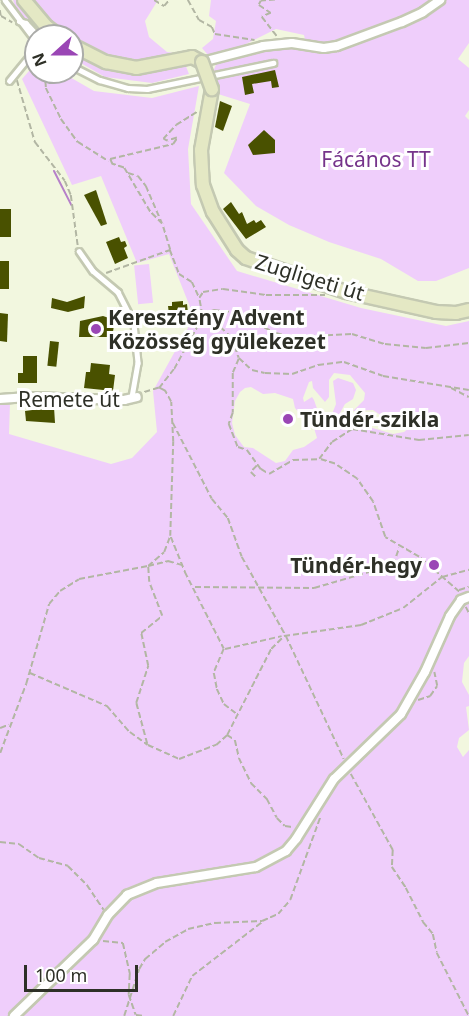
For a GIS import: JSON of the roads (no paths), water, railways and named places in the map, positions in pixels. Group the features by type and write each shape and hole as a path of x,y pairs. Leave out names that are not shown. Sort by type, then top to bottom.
{"street":[{"path":"24,0 44,24"},
{"path":"84,51 106,62 136,68 192,57 202,62 266,43 324,48 402,22 423,12 440,0"},
{"name":"Zugligeti út","path":"202,62 212,89 201,150 203,185 213,212 237,250 246,258 346,292 436,312 456,313 469,310"},
{"name":"Remete út","path":"0,399 134,398"},
{"path":"14,1016 93,940 108,915 127,895 144,886 245,869 275,859 291,845 346,764 398,719 428,666 450,616 465,599"}],"lane":[{"path":"5,0 24,28"},
{"path":"18,21 27,24"},
{"path":"9,81 24,63"},
{"path":"84,72 100,80 128,88 147,89 273,63"},
{"path":"79,251 98,276 110,282 127,308 137,342 138,363 134,398"}],"waterway":[{"path":"54,171 71,205"}],"place":[{"name":"Keresztény Advent Közösség gyülekezet","path":"96,329"},
{"name":"Tündér-szikla","path":"288,419"},
{"name":"Tündér-hegy","path":"434,565"}],"park label":[{"name":"Fácános TT","path":"376,159"}]}
